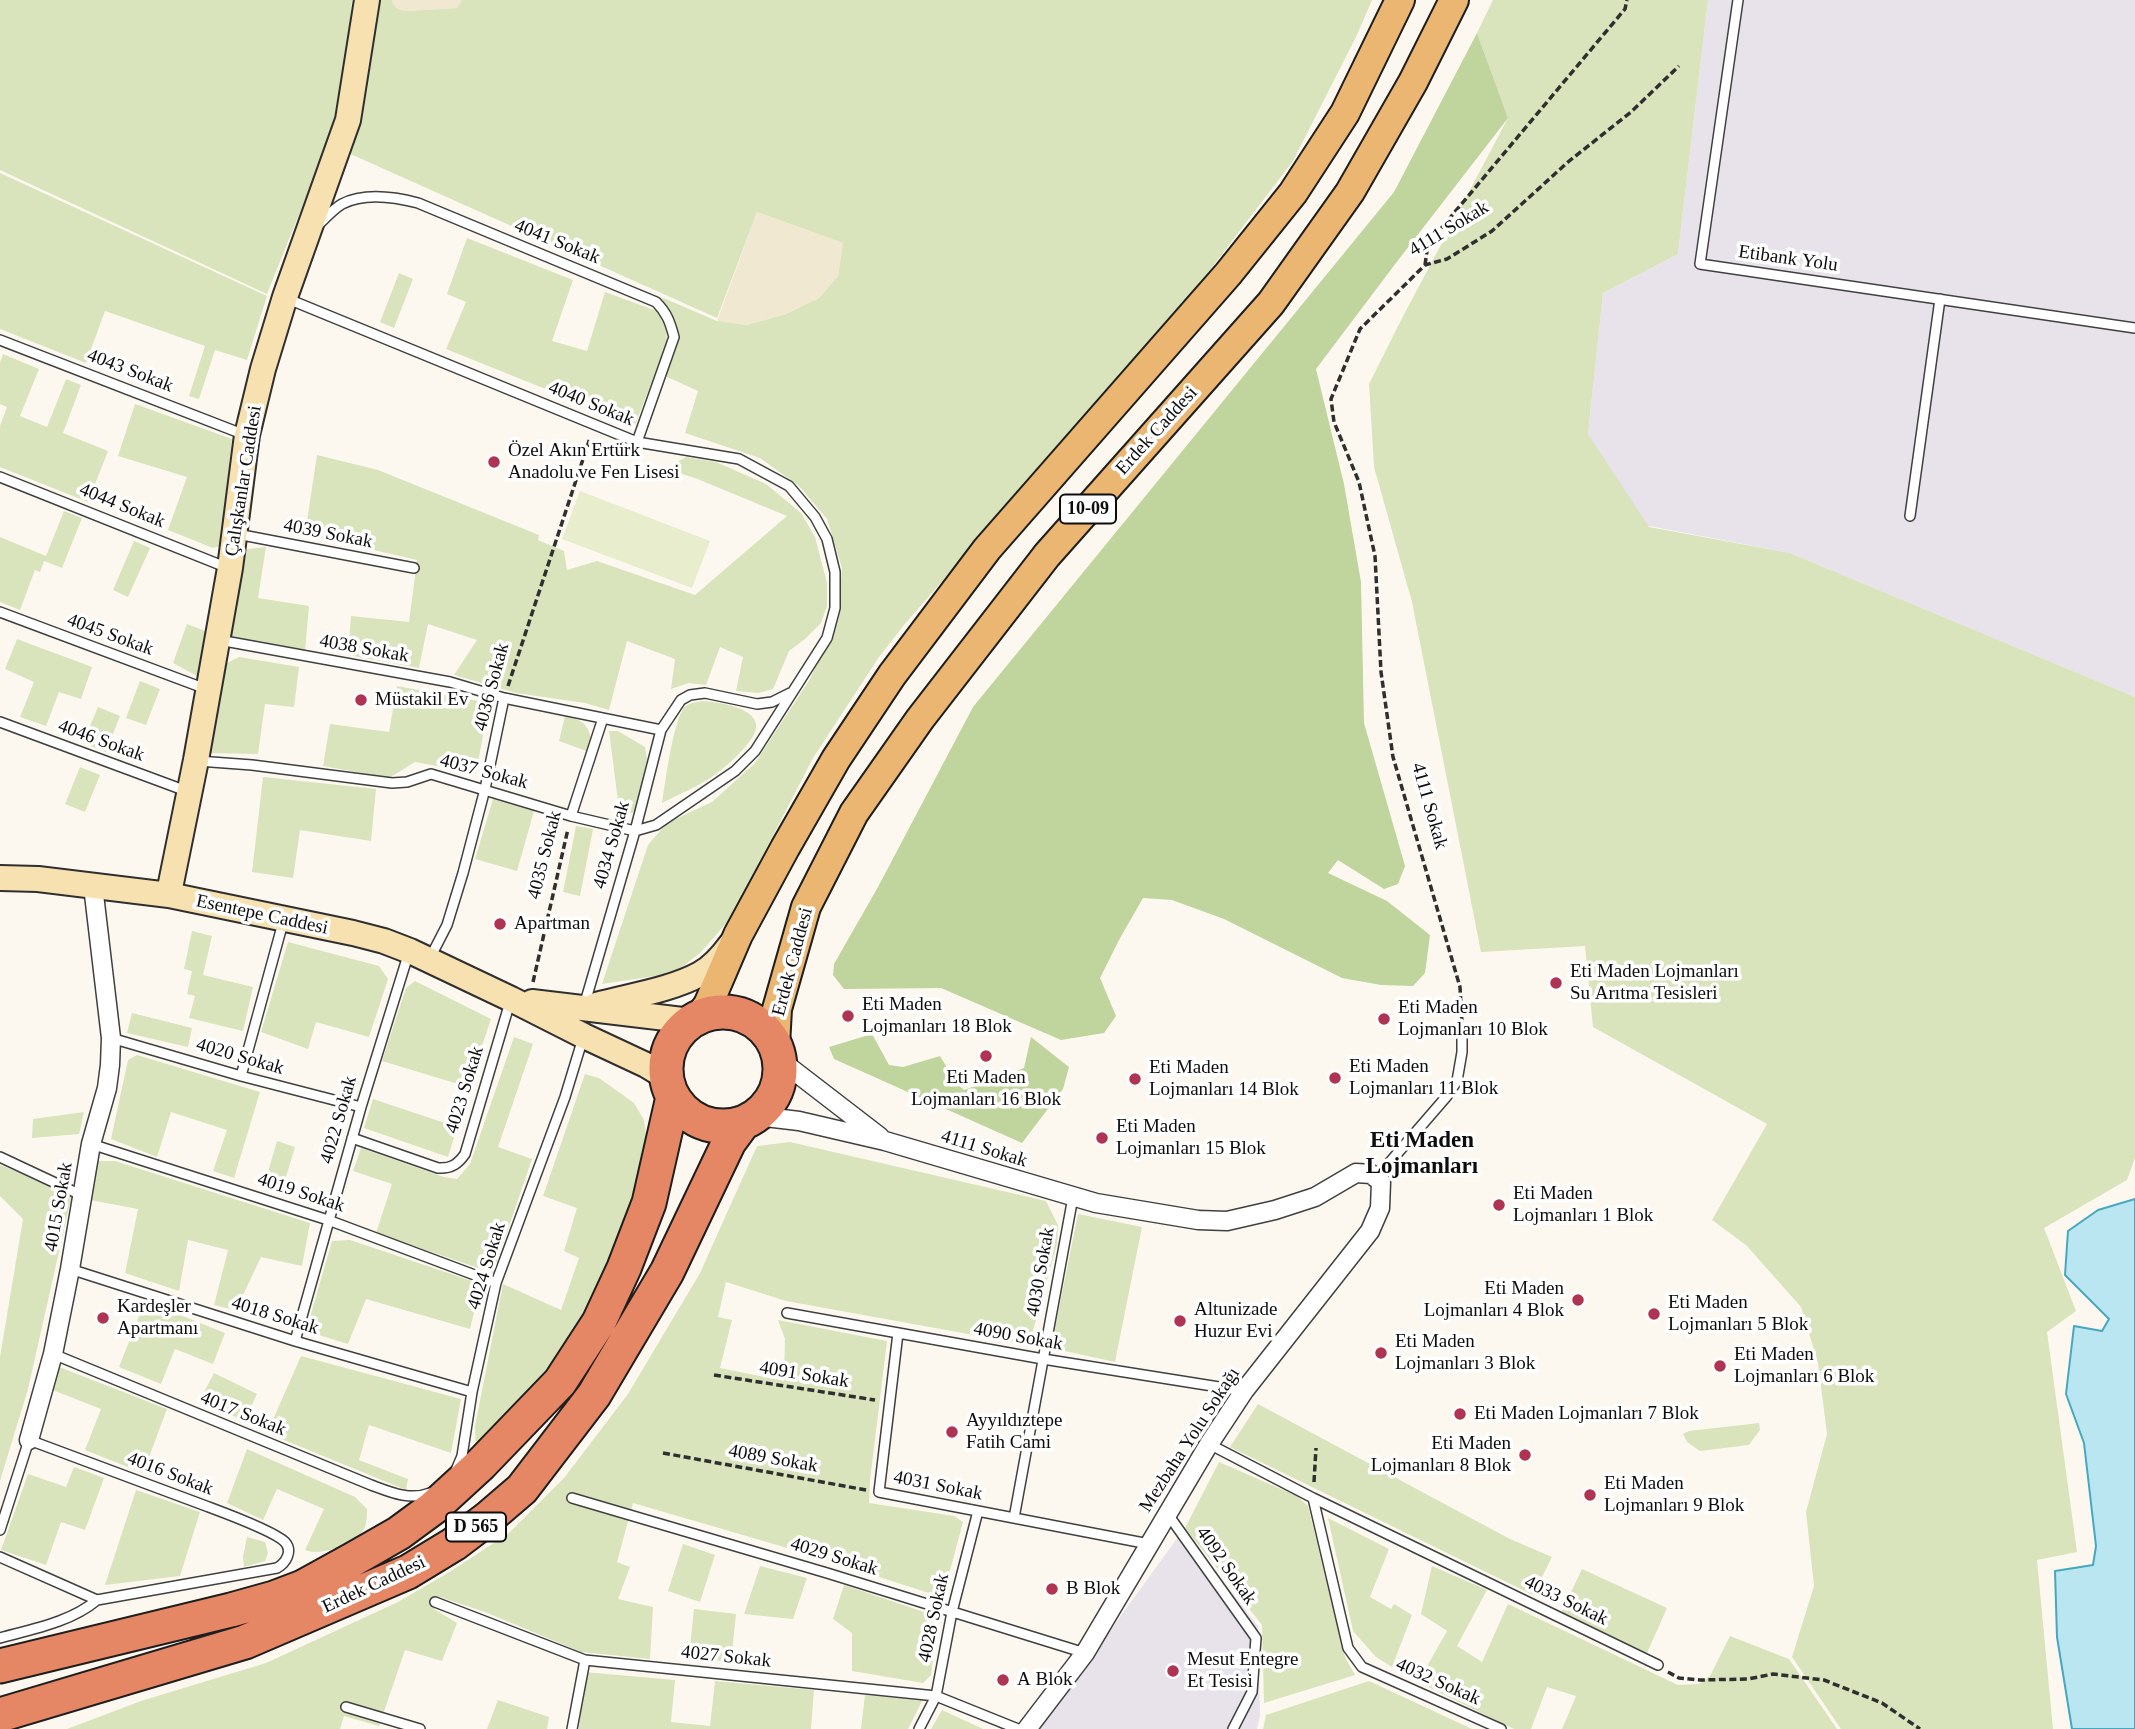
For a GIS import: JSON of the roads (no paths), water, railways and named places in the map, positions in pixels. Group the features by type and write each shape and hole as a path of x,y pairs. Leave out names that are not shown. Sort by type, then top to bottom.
{"highway":[{"name":"Esentepe Caddesi","path":"696,1019 715,1012 744,1015 767,1032 778,1052"},
{"name":"D 565","path":"670,1087 666,1064 673,1040 696,1019"},
{"name":"D 565","path":"750,1119 768,1105 776,1091 780,1076 778,1052"},
{"name":"Esentepe Caddesi","path":"670,1087 681,1108 703,1123 730,1126 750,1119"},
{"name":"Erdek Caddesi","path":"0,1666 231,1610 285,1594 352,1560 433,1508 481,1464 560,1382 599,1322 624,1268 649,1203 670,1087"},
{"name":"Erdek Caddesi","path":"18,1714 245,1642 408,1572 454,1544 487,1519 522,1489 594,1395 667,1272 729,1142 750,1119"}],"main road":[{"name":"10-09","path":"696,1019 708,1005 738,935 785,848 836,759 891,675 987,549 1228,275 1293,193 1345,113 1400,0"},
{"name":"Erdek Caddesi","path":"778,1052 777,1009 806,907 854,813 920,719 1047,555 1272,303 1350,192 1413,82 1454,0"}],"street":[{"name":"Çalışkanlar Caddesi","path":"169,893 190,793 236,534 247,435 285,297 348,120 367,0"},
{"name":"Esentepe Caddesi","path":"0,878 38,879 169,893 353,933 419,955 520,1000 584,1037 646,1065 670,1087"},
{"name":"4015 Sokak","path":"29,1440 53,1354 91,1144 107,1088 111,1038 93,886"},
{"path":"584,1008 698,975 715,963 738,935"},
{"name":"Esentepe Caddesi","path":"520,1000 696,1019"},
{"name":"4111 Sokak","path":"778,1052 885,1141"},
{"name":"4111 Sokak","path":"750,1119 799,1121 885,1141 1096,1203 1198,1220 1227,1221 1275,1210 1315,1197 1356,1173 1364,1172 1377,1177"},
{"name":"Mezbaha Yolu Sokağı","path":"1027,1729 1085,1653 1167,1513 1244,1391 1372,1226 1381,1202 1381,1182 1377,1177"}],"lane":[{"name":"Etibank Yolu","path":"1738,0 1700,264 2135,328"},
{"name":"4041 Sokak","path":"309,234 342,205 354,200 374,197 407,200 656,302 665,310 674,337 637,442"},
{"name":"4040 Sokak","path":"285,297 637,442 739,459 789,486 816,517 827,540 835,572 835,608 827,638 755,751 735,771 656,825 635,831"},
{"path":"1910,516 1940,299"},
{"name":"4043 Sokak","path":"0,340 247,435"},
{"name":"4044 Sokak","path":"0,477 230,568"},
{"name":"4039 Sokak","path":"236,534 414,568"},
{"name":"4045 Sokak","path":"0,612 208,690"},
{"name":"4038 Sokak","path":"217,640 450,682 504,698 661,730"},
{"path":"661,730 681,700 691,695 705,693 757,704 772,702 790,693"},
{"name":"4036 Sokak","path":"419,955 447,925 485,789 504,698"},
{"name":"4035 Sokak","path":"571,816 603,718"},
{"name":"4046 Sokak","path":"0,722 190,793"},
{"name":"4034 Sokak","path":"584,1008 661,730"},
{"name":"4037 Sokak","path":"196,760 392,783 407,782 431,774 571,816 635,831"},
{"path":"241,1076 284,919"},
{"name":"4022 Sokak","path":"295,1341 360,1107 419,955"},
{"name":"4023 Sokak","path":"352,1138 438,1168 446,1168 460,1161 465,1154 520,1000"},
{"name":"4024 Sokak","path":"422,1496 435,1490 456,1472 462,1456 472,1392 496,1283 565,1097 584,1037"},
{"path":"1377,1177 1457,1080 1462,1037"},
{"name":"4020 Sokak","path":"111,1038 360,1107"},
{"name":"4019 Sokak","path":"91,1144 328,1220 496,1283"},
{"path":"0,1157 81,1195"},
{"name":"4030 Sokak","path":"1014,1518 1073,1197"},
{"name":"4018 Sokak","path":"70,1269 295,1341 472,1392"},
{"name":"4090 Sokak","path":"787,1312 1043,1359 1244,1391"},
{"name":"4031 Sokak","path":"898,1333 879,1493 1149,1544"},
{"name":"4017 Sokak","path":"53,1354 371,1485 398,1495 422,1496"},
{"name":"4015 Sokak","path":"0,1531 29,1440"},
{"name":"4016 Sokak","path":"29,1440 234,1517 279,1538 288,1546 289,1553 283,1564 277,1568 97,1600"},
{"name":"4033 Sokak","path":"1209,1444 1313,1498 1658,1665"},
{"name":"4029 Sokak","path":"572,1498 1085,1653"},
{"name":"4032 Sokak","path":"1313,1498 1348,1648 1362,1667 1501,1729"},
{"name":"4028 Sokak","path":"919,1729 936,1696 952,1612 978,1511"},
{"name":"4092 Sokak","path":"1167,1513 1256,1638 1252,1692 1233,1729"},
{"path":"0,1557 97,1600 86,1610 74,1615 0,1638"},
{"name":"4027 Sokak","path":"435,1602 585,1660 936,1696 1018,1729"},
{"path":"572,1729 585,1660"},
{"path":"346,1707 419,1729"}],"water":[{"path":"2135,1199 2135,1729 2072,1729 2057,1637 2055,1571 2093,1565 2096,1546 2084,1443 2066,1394 2074,1326 2102,1331 2109,1319 2065,1275 2068,1231 2098,1210"}],"place":[{"name":"Özel Akın Ertürk Anadolu ve Fen Lisesi","path":"494,462"},
{"name":"Müstakil Ev","path":"361,700"},
{"name":"Apartman","path":"500,924"},
{"name":"Eti Maden Lojmanları Su Arıtma Tesisleri","path":"1556,983"},
{"name":"Eti Maden Lojmanları 18 Blok","path":"848,1016"},
{"name":"Eti Maden Lojmanları 10 Blok","path":"1384,1019"},
{"name":"Eti Maden Lojmanları 16 Blok","path":"986,1056"},
{"name":"Eti Maden Lojmanları 11 Blok","path":"1335,1078"},
{"name":"Eti Maden Lojmanları 14 Blok","path":"1135,1079"},
{"name":"Eti Maden Lojmanları 15 Blok","path":"1102,1138"},
{"name":"Eti Maden Lojmanları 1 Blok","path":"1499,1205"},
{"name":"Eti Maden Lojmanları 4 Blok","path":"1578,1300"},
{"name":"Eti Maden Lojmanları 5 Blok","path":"1654,1314"},
{"name":"Kardeşler Apartmanı","path":"103,1318"},
{"name":"Altunizade Huzur Evi","path":"1180,1321"},
{"name":"Eti Maden Lojmanları 3 Blok","path":"1381,1353"},
{"name":"Eti Maden Lojmanları 6 Blok","path":"1720,1366"},
{"name":"Eti Maden Lojmanları 7 Blok","path":"1460,1414"},
{"name":"Ayyıldıztepe Fatih Cami","path":"952,1432"},
{"name":"Eti Maden Lojmanları 8 Blok","path":"1525,1455"},
{"name":"Eti Maden Lojmanları 9 Blok","path":"1590,1495"},
{"name":"B Blok","path":"1052,1589"},
{"name":"Mesut Entegre Et Tesisi","path":"1173,1671"},
{"name":"A Blok","path":"1003,1680"}],"district":[{"name":"Eti Maden Lojmanları","path":"1422,1154"}]}
